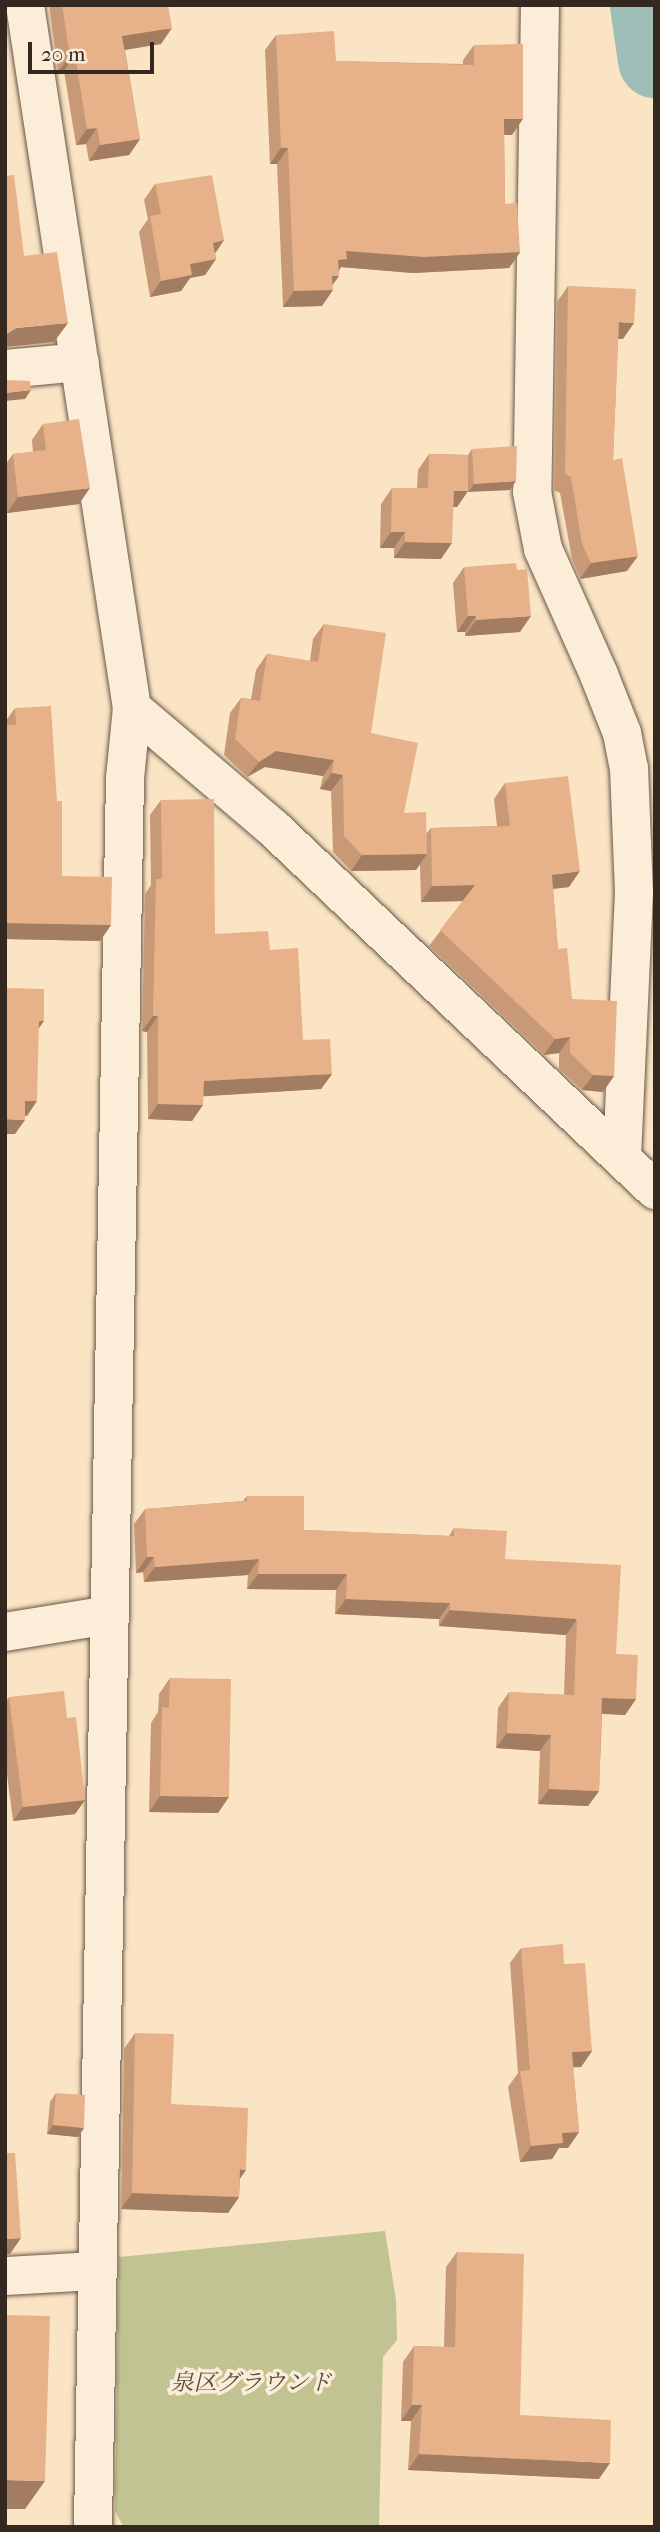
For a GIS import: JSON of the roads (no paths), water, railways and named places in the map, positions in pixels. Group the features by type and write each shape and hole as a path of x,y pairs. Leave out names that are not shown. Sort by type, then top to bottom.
{"street":[{"path":"24,5 132,708 125,778 110,1615 94,2271 99,2310 93,2527"},
{"path":"540,5 532,492 543,548 622,733 629,768 634,892 622,1157"},
{"path":"5,369 80,362"},
{"path":"132,708 272,827 655,1190"},
{"path":"5,1632 110,1615"},
{"path":"5,2276 94,2271"}],"waterway":[{"path":"647,5 655,60"}],"park label":[{"name":"泉区グラウンド","path":"251,2383"}]}
